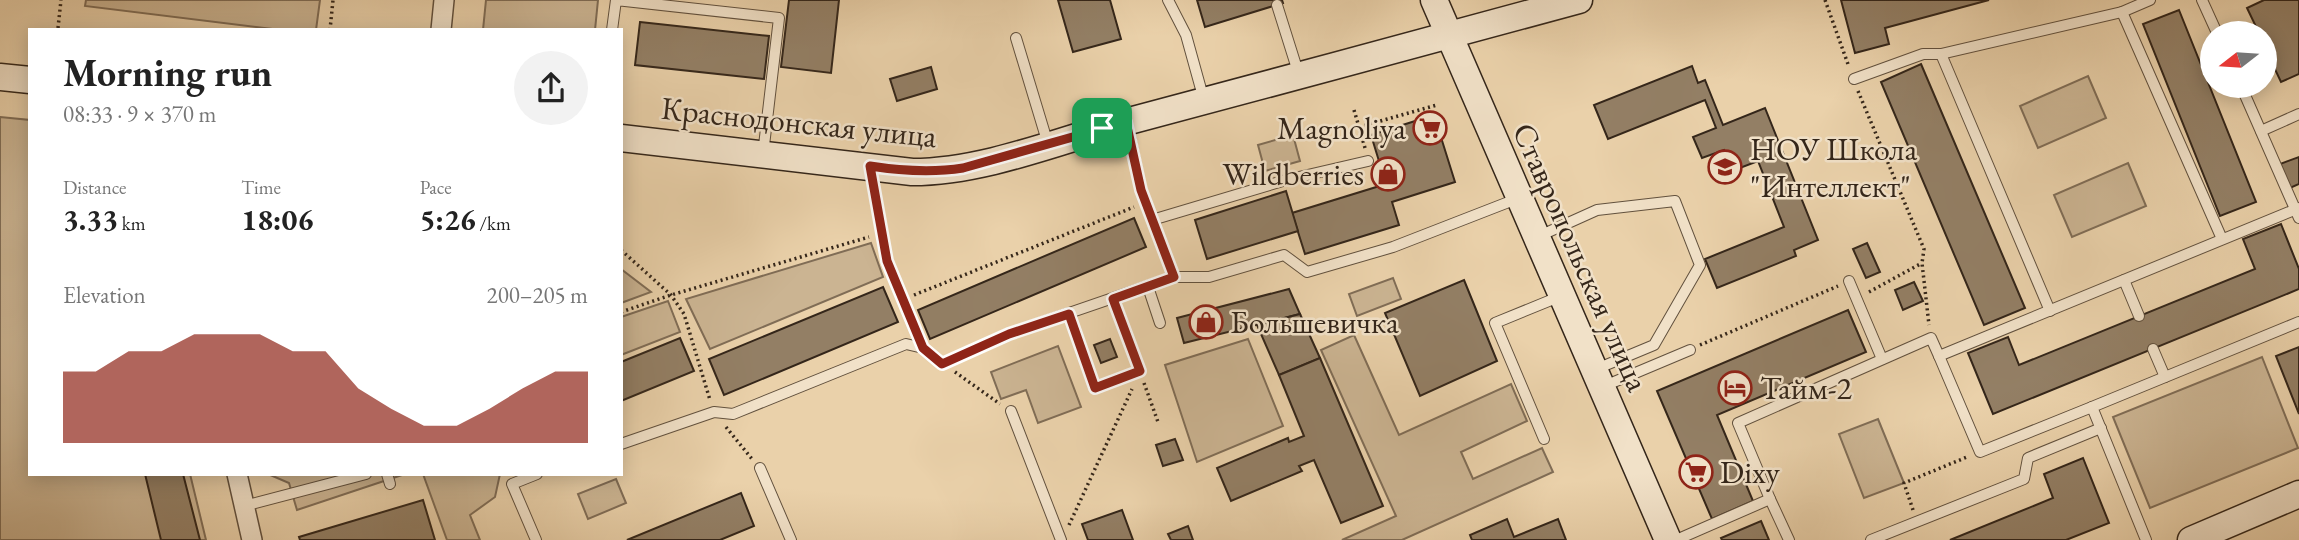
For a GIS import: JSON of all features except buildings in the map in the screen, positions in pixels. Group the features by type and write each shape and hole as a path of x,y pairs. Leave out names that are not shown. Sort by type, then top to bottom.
{"main road":[{"name":"Ставропольская улица","path":"1434,0 1668,540"},
{"name":"Краснодонская улица","path":"623,138 912,172 938,172 963,168 1578,0"},
{"path":"0,77 28,80"},
{"path":"2191,540 2299,494"}],"street":[{"path":"441,28 444,0"},
{"path":"237,476 252,540"}],"lane":[{"path":"612,28 615,0 779,18 763,153"},
{"path":"1168,0 1186,35 1204,101"},
{"path":"1854,79 1923,54 1941,54 2122,12 2150,0"},
{"path":"2202,0 2212,21"},
{"path":"1277,5 1299,75"},
{"path":"2122,12 2222,239"},
{"path":"1016,38 1048,144"},
{"path":"1941,54 2050,310"},
{"path":"1939,356 2222,239 2298,212 2247,98"},
{"path":"2262,131 2299,114"},
{"path":"1126,122 1146,202 1174,277"},
{"path":"1153,220 1286,180 1368,161"},
{"path":"870,166 887,261 923,348"},
{"path":"623,443 714,412 733,414 906,344 923,348 942,364 1009,334 1174,277 1209,276 1284,255 1307,272 1393,247 1519,198"},
{"path":"1536,237 1597,210 1675,201 1700,265 1654,345 1598,379"},
{"path":"2124,280 2139,316"},
{"path":"1849,281 1882,359"},
{"path":"1148,287 1160,323"},
{"path":"1544,439 1495,323 1562,296"},
{"path":"1069,314 1095,388 1140,371 1113,299"},
{"path":"1789,540 1738,423 1931,338 1980,452 2299,322"},
{"path":"2153,349 2165,377"},
{"path":"1598,379 1690,350"},
{"path":"2092,407 2146,540"},
{"path":"1011,411 1061,540"},
{"path":"1871,540 1884,538 1916,522 2024,479 2028,458 2101,428"},
{"path":"760,468 791,540"},
{"path":"244,506 358,476"},
{"path":"532,476 512,484 536,540"},
{"path":"1676,540 1770,499"}],"path":[{"path":"58,28 61,0"},
{"path":"330,28 333,0"},
{"path":"1825,0 1854,79 1924,249 1922,263 1931,338"},
{"path":"1359,127 1437,105"},
{"path":"1354,110 1368,161"},
{"path":"903,299 1146,202"},
{"path":"623,311 881,233"},
{"path":"623,252 671,295 684,314 714,412 760,468"},
{"path":"1857,299 1922,263"},
{"path":"1690,350 1849,281"},
{"path":"942,364 1011,411"},
{"path":"1140,371 1158,422"},
{"path":"1068,528 1140,371"},
{"path":"1916,522 1903,483 1980,452"}],"shaded area":[{"path":"86,0 320,0 316,28 265,28 85,6"},
{"path":"486,0 598,0 595,28 483,28"},
{"path":"2088,76 2106,118 2038,148 2020,106"},
{"path":"0,117 28,120 28,476 190,476 206,540 0,540"},
{"path":"1293,135 1300,161 1265,171 1258,145"},
{"path":"2128,163 2146,206 2072,237 2054,195"},
{"path":"871,243 883,277 710,349 686,299"},
{"path":"623,271 651,292 623,302"},
{"path":"1393,278 1401,299 1357,316 1349,294"},
{"path":"668,301 680,332 623,354 623,316"},
{"path":"1354,335 1399,435 1511,384 1527,421 1461,452 1473,479 1542,448 1553,472 1402,540 1342,540 1396,516 1321,350"},
{"path":"1248,339 1283,426 1197,462 1165,365"},
{"path":"1058,346 1081,407 1038,423 1026,390 1001,399 991,372"},
{"path":"2262,357 2298,448 2150,508 2113,417"},
{"path":"1878,419 1904,483 1864,498 1839,434"},
{"path":"273,476 399,476 297,510 289,483"},
{"path":"424,476 500,476 495,497 470,515 480,540 447,540"},
{"path":"616,479 626,503 588,519 578,494"}],"place":[{"name":"Magnoliya","path":"1430,128"},
{"name":"НОУ Школа \"Интеллект\"","path":"1725,167"},
{"name":"Wildberries","path":"1388,174"},
{"name":"Большевичка","path":"1206,322"},
{"name":"Тайм-2","path":"1735,388"},
{"name":"Dixy","path":"1696,472"}],"route":[{"path":"1126,122 1141,190 1174,277 1113,299 1140,371 1095,388 1069,314 1009,334 942,364 923,348 887,261 870,166 912,172 963,168 1102,128 1126,122"}]}
